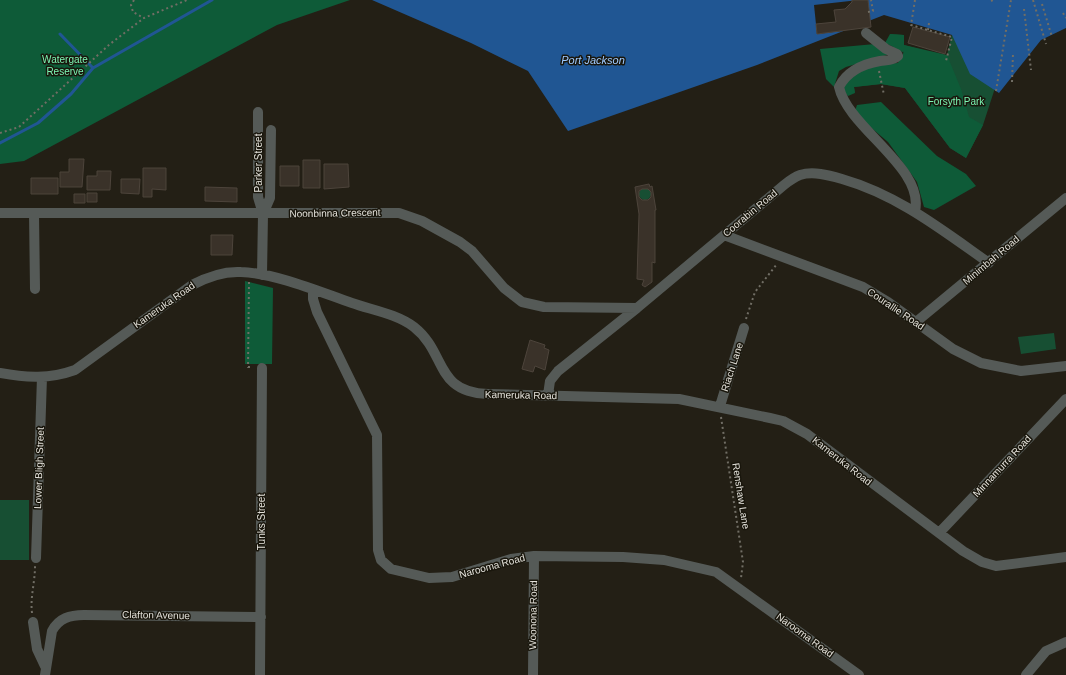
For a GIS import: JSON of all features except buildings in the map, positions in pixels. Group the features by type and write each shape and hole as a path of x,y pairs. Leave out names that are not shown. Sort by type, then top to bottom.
{"street":[{"path":"866,33 886,49 897,54 896,58 862,66 850,72 842,80 838,87 840,95 856,120 892,155 917,200 915,211"},
{"name":"Parker Street","path":"258,112 258,197 263,214 262,275"},
{"name":"Parker Street","path":"263,214 270,198 271,130"},
{"name":"Coorabin Road","path":"548,395 550,381 554,374 637,308 789,181 806,174 826,175 853,182 888,196 915,211 989,263"},
{"name":"Minimbah Road","path":"916,322 1066,198"},
{"name":"Noonbinna Crescent","path":"0,213 398,213 422,221 460,242 472,251 504,288 522,302 544,307 637,308"},
{"path":"34,213 35,289"},
{"name":"Courallie Road","path":"724,235 782,258 863,287 888,302 953,349 982,363 1021,371 1066,366"},
{"name":"Kameruka Road","path":"0,373 42,377 65,374 84,364 181,292 203,279 227,273 244,272 262,275 313,290 407,323 425,339 451,382 466,392 488,394 668,398 720,406 770,418 794,426 807,434 973,558 989,565 1005,565 1066,557"},
{"name":"Narooma Road","path":"313,290 313,299 317,312 377,435 378,550 379,557 383,563 397,571 441,578 470,572 511,559 534,556 623,557 664,560 716,572 859,675"},
{"name":"Riach Lane","path":"720,406 744,328"},
{"name":"Tunks Street","path":"260,675 262,368"},
{"name":"Lower Bligh Street","path":"36,558 42,377"},
{"name":"Minnamurra Road","path":"939,533 1066,399"},
{"name":"Woonona Road","path":"533,675 534,556"},
{"name":"Clafton Avenue","path":"45,670 50,640 55,625 69,616 261,616"},
{"path":"33,622 37,649 45,670"},
{"path":"1026,675 1046,651 1066,642"}],"path":[{"path":"134,0 131,5 133,12 144,18"},
{"path":"0,133 19,127 110,44 144,18 187,0"},
{"path":"868,12 873,11 872,0"},
{"path":"915,0 911,25 952,37 946,61"},
{"path":"996,90 1011,0"},
{"path":"1034,0 1046,44"},
{"path":"1042,4 1052,37"},
{"path":"1024,9 1031,70"},
{"path":"1063,13 1066,18"},
{"path":"928,23 928,30"},
{"path":"1012,82 1013,53"},
{"path":"879,62 879,72 884,95"},
{"path":"744,328 755,292 782,258"},
{"path":"249,280 248,367 262,368"},
{"name":"Renshaw Lane","path":"720,406 743,562 740,588"},
{"path":"33,622 30,598 35,587 36,558"}],"green space":[{"name":"Watergate Reserve","path":"0,0 350,0 277,25 24,161 0,164"},
{"name":"Forsyth Park","path":"890,34 904,35 904,45 945,56 947,55 952,34 995,88 983,125 966,158 950,148 905,88 881,84 854,87 855,93 843,83 874,66 898,63 904,53 894,48"},
{"name":"Forsyth Park","path":"890,34 904,35 904,45 947,55 961,89 969,117 983,125 966,158 950,148 905,88 881,84 854,87 855,93 848,96 842,89 850,76 874,66 898,63 904,52 885,43"},
{"path":"875,44 890,54 846,67 839,71 834,87 826,79 820,49"},
{"path":"881,102 937,156 966,174 976,186 934,210 924,207 917,182 888,142 862,120 855,111 857,105"},
{"path":"643,188 647,188 651,194 647,200 643,200 639,196 639,192"},
{"path":"245,281 273,288 272,364 245,364"},
{"path":"1054,333 1056,349 1021,354 1018,337"},
{"path":"0,500 29,500 29,560 0,560"}],"water":[{"name":"Port Jackson","path":"372,0 1066,0 1066,28 1041,40 999,93 970,74 952,35 884,15 757,65 568,131 528,71 471,43"}],"pier":[{"path":"859,0 869,23 851,30 817,34 814,5"}],"waterway":[{"path":"0,143 38,123 71,94 93,68 212,0"},
{"path":"60,34 93,68"}]}
